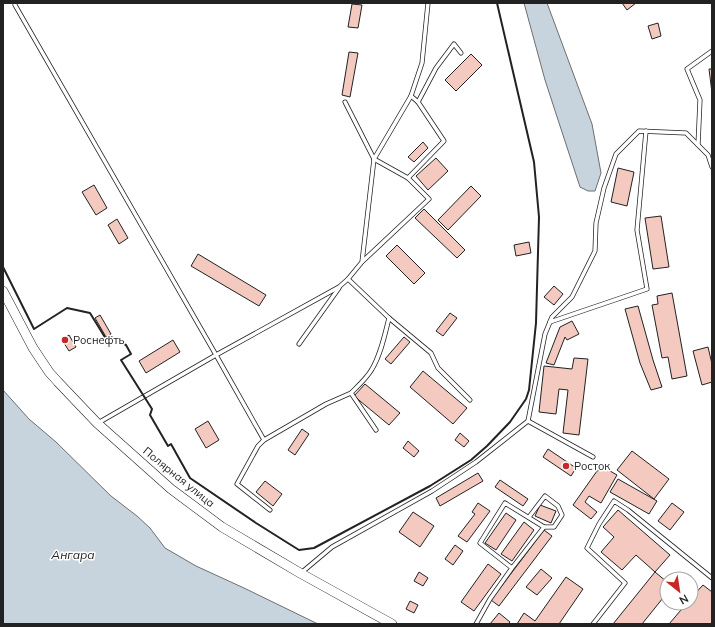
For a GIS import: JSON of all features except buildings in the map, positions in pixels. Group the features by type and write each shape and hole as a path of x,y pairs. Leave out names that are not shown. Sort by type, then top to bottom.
{"main road":[{"name":"Полярная улица","path":"3,291 49,372 74,401 171,489 222,527 300,573 392,624"}],"lane":[{"path":"362,262 374,159 411,96 422,62 428,3"},
{"path":"15,4 264,440"},
{"path":"418,102 436,68 454,44 461,53"},
{"path":"698,145 700,100 687,69 712,51"},
{"path":"408,178 444,141 418,102 411,96"},
{"path":"97,423 339,287 348,279 362,262 429,199 408,178 374,159 345,102"},
{"path":"300,573 332,547 432,491 476,462 528,421 545,334 552,317 572,297 595,251 596,223 604,188 616,154 639,131 686,134 708,155 712,167"},
{"path":"550,322 647,289 637,230 646,131"},
{"path":"348,279 389,318 431,354 438,368 470,400"},
{"path":"299,344 339,287"},
{"path":"270,510 237,484 258,446 264,440 326,404 352,393 373,368 383,341 389,318"},
{"path":"352,393 376,430"},
{"path":"528,421 593,457"},
{"path":"512,568 480,543 505,503 544,527 554,527 562,515 558,506 545,496 529,517"},
{"path":"593,624 625,583 587,548 598,524 614,501 628,510 712,578"},
{"path":"476,624 490,599 544,527"}],"water":[{"path":"524,3 547,3 592,124 601,173 595,191 588,191 580,187 545,80"},
{"name":"Ангара","path":"3,390 29,419 56,442 111,496 150,528 165,548 196,566 318,624 3,624"}],"wall":[{"path":"3,267 34,329 67,308 90,313 106,339 111,337 126,345 131,354 121,360 152,409 150,415 168,446 171,444 190,478 299,550 314,548 430,486 471,460 510,422 526,399 529,390 536,323 539,217 534,162 497,3"}],"place":[{"name":"Роснефть","path":"65,340"},
{"name":"Росток","path":"566,466"}]}
